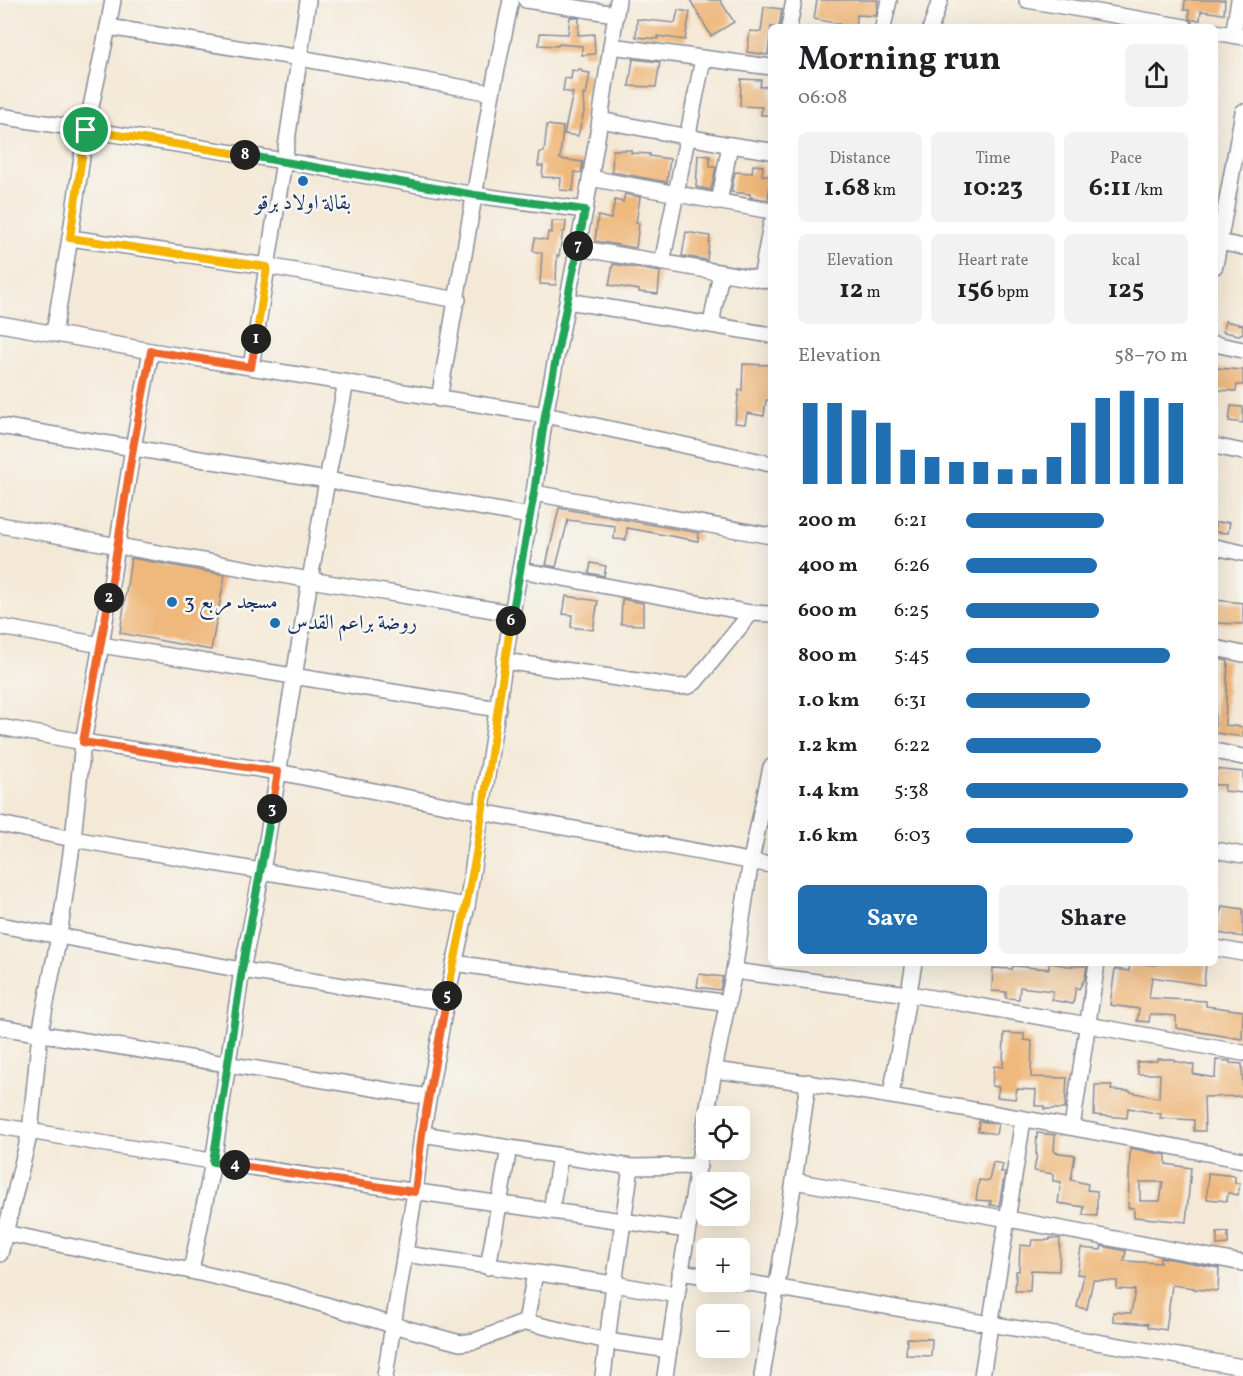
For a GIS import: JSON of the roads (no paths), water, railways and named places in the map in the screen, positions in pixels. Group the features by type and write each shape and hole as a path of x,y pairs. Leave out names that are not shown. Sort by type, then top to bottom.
{"street":[{"path":"54,333 86,130 113,0"},
{"path":"251,367 308,0"},
{"path":"439,399 458,300 492,93 511,0"},
{"path":"385,1376 428,1097 466,906 545,415 585,210 616,7 526,0"},
{"path":"790,24 794,0"},
{"path":"884,24 889,0"},
{"path":"932,24 940,0"},
{"path":"1218,33 1238,36 1239,0"},
{"path":"1036,1 1168,24"},
{"path":"108,27 300,58 492,93"},
{"path":"611,46 768,67"},
{"path":"662,263 703,59"},
{"path":"1218,236 1243,112"},
{"path":"0,116 284,161 475,195 585,210"},
{"path":"600,120 768,151"},
{"path":"719,202 730,145"},
{"path":"590,178 768,210"},
{"path":"70,238 267,267 458,300"},
{"path":"1218,241 1243,247"},
{"path":"578,248 766,280 768,258"},
{"path":"711,324 721,273"},
{"path":"568,301 768,334"},
{"path":"0,324 545,415 768,463"},
{"path":"1218,345 1243,350"},
{"path":"0,1254 3,1233 30,1131 40,1033 59,936 73,838 83,742 151,351"},
{"path":"191,1271 213,1162 242,970 262,871 327,480 346,382"},
{"path":"0,426 529,516"},
{"path":"1218,447 1243,452"},
{"path":"534,493 768,535"},
{"path":"0,525 512,613"},
{"path":"1218,549 1243,553"},
{"path":"520,570 751,613 768,614"},
{"path":"504,661 677,687 689,686 695,682 751,613"},
{"path":"0,627 498,709"},
{"path":"1218,649 1243,654"},
{"path":"0,727 278,772 768,864"},
{"path":"1218,752 1243,756"},
{"path":"666,1376 676,1295 714,1070 734,971 751,860 768,781"},
{"path":"0,824 466,906"},
{"path":"1218,851 1243,855"},
{"path":"0,925 242,970 446,1002"},
{"path":"1218,949 1243,953"},
{"path":"454,963 728,1003"},
{"path":"891,1095 914,966"},
{"path":"1072,1127 1097,966"},
{"path":"734,971 909,994 1243,1053"},
{"path":"0,1027 428,1097"},
{"path":"714,1070 891,1095 1243,1160"},
{"path":"762,1376 808,1082"},
{"path":"982,1376 1023,1120"},
{"path":"0,1126 213,1162 687,1230"},
{"path":"422,1134 632,1167 699,1166"},
{"path":"488,1267 509,1148"},
{"path":"551,1211 560,1156"},
{"path":"603,1376 632,1167"},
{"path":"794,1181 1243,1263"},
{"path":"3,1233 282,1292 460,1343 475,1341 526,1322 607,1341 669,1350"},
{"path":"405,1254 676,1295"},
{"path":"680,1272 696,1274"},
{"path":"526,1322 534,1273"},
{"path":"750,1283 1243,1367"}],"place":[{"name":"بقالة اولاد برقو","path":"303,181"},
{"name":"مسجد مربع 3","path":"172,602"},
{"name":"روضة براعم القدس","path":"275,623"}]}
